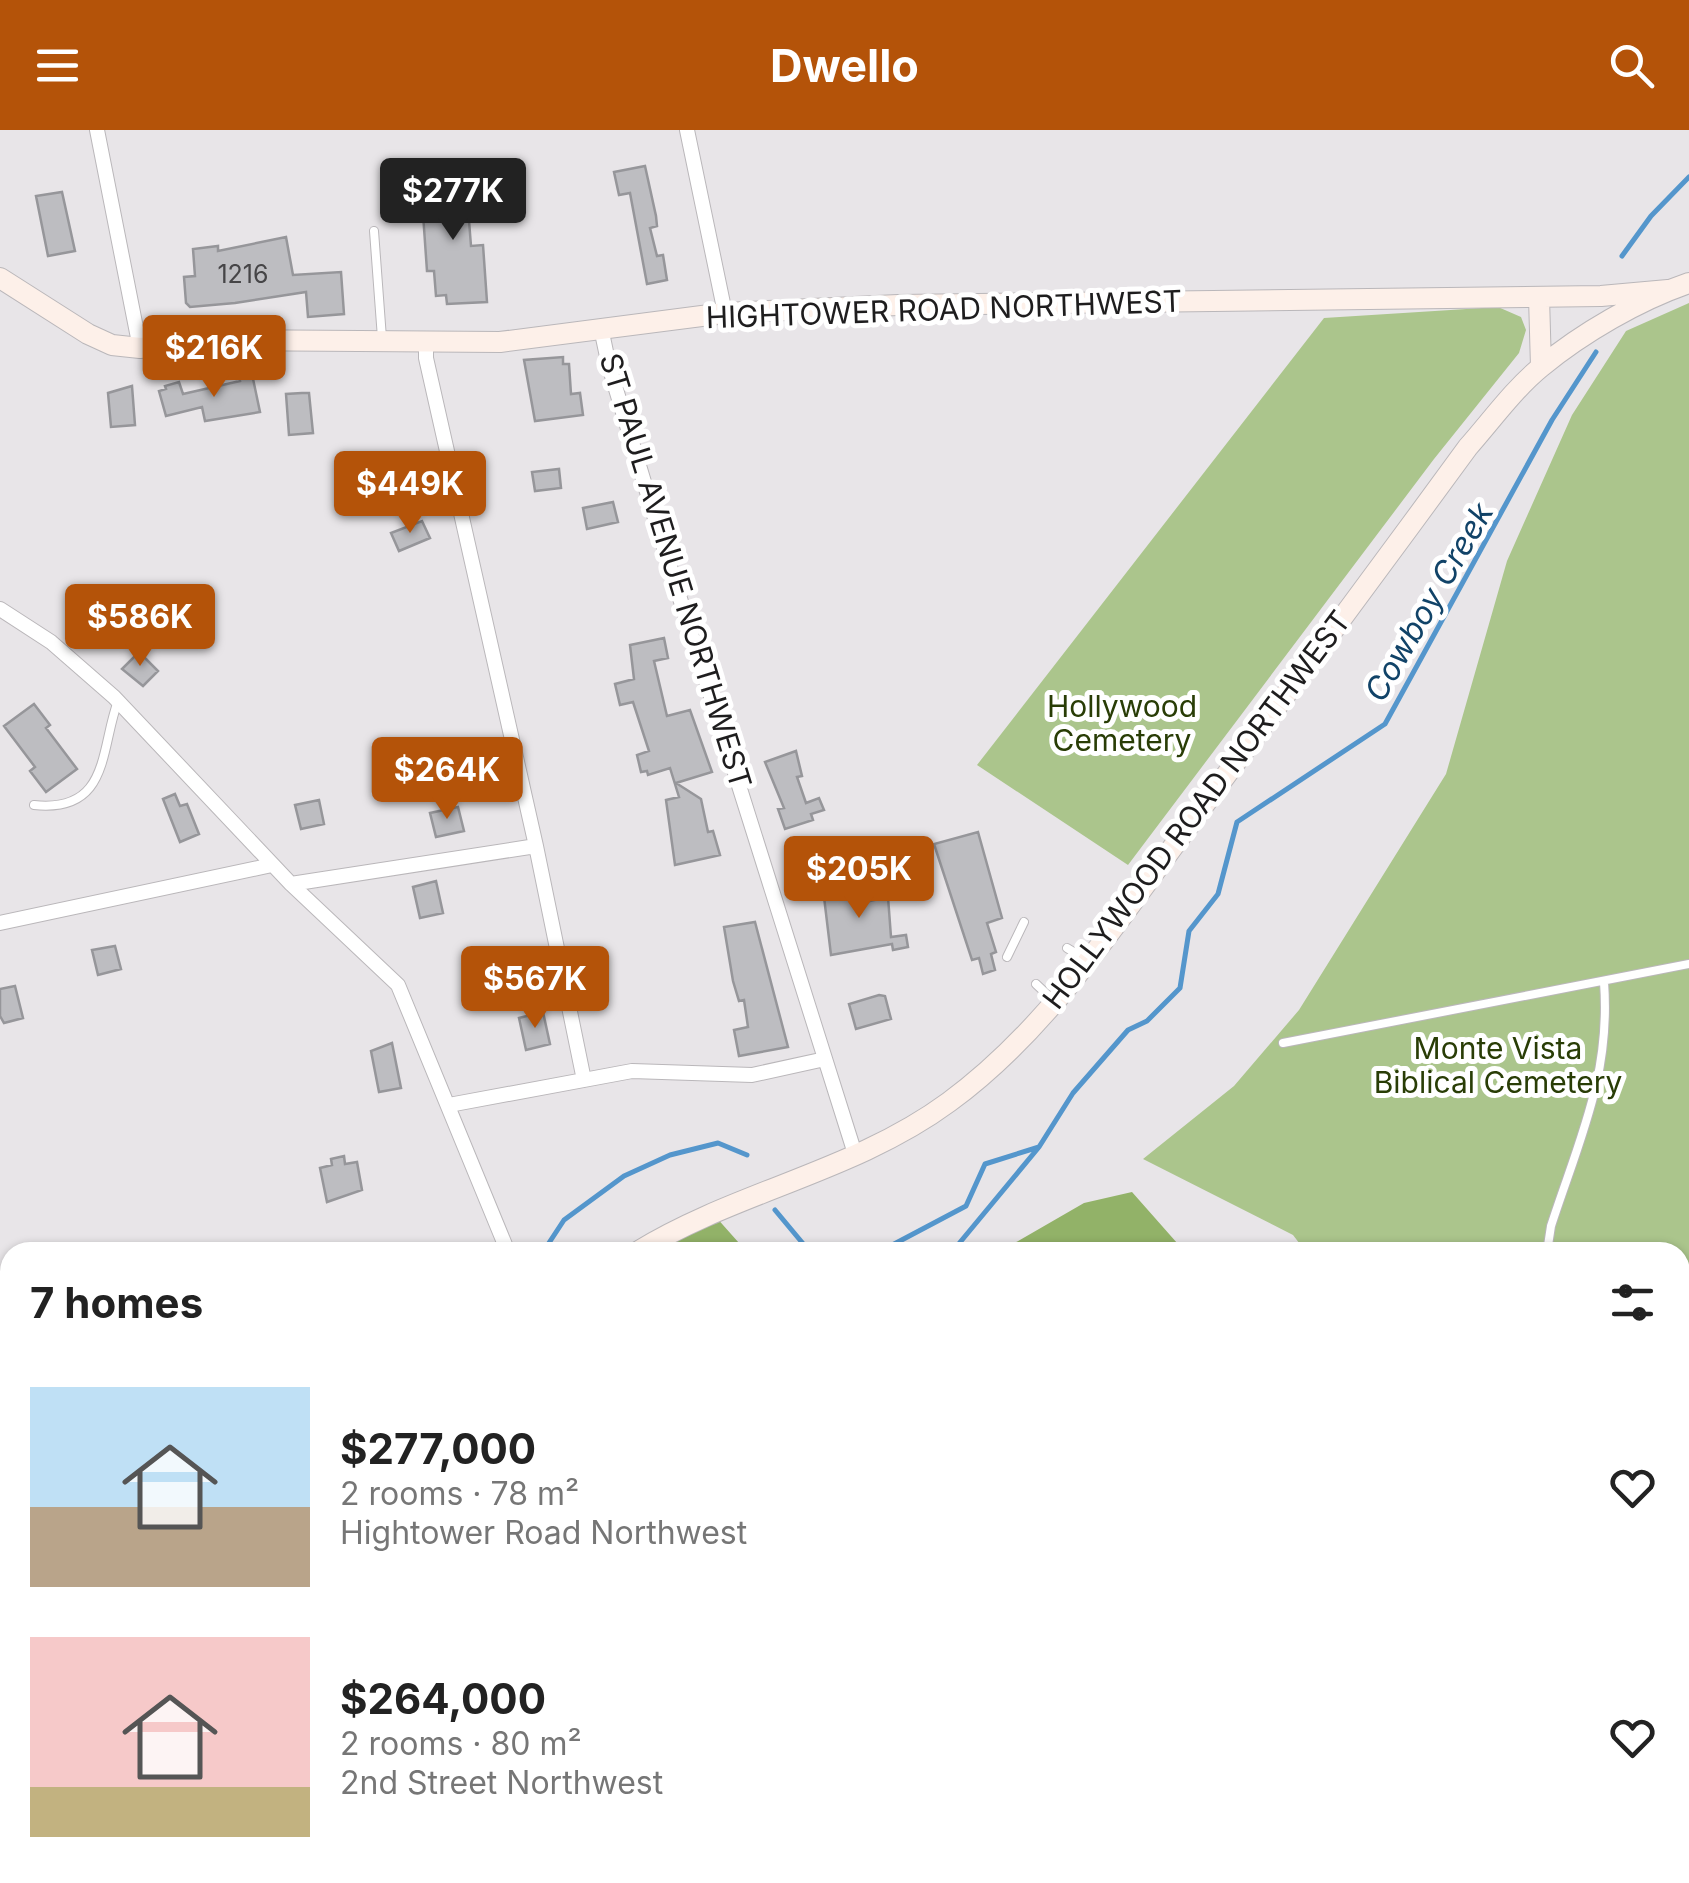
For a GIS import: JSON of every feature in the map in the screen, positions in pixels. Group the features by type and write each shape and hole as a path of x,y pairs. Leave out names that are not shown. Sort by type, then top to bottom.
{"street":[{"path":"97,130 140,348"},
{"path":"687,130 725,313"},
{"name":"HIGHTOWER ROAD NORTHWEST","path":"0,278 88,334 112,345 140,348 230,340 500,342 725,313 898,305 1538,297 1668,290"},
{"name":"HOLLYWOOD ROAD NORTHWEST","path":"656,1242 712,1212 856,1158 931,1114 992,1069 1087,960 1468,448 1541,367 1668,290 1689,283"},
{"path":"1538,297 1541,367"},
{"name":"ST PAUL AVENUE NORTHWEST","path":"601,328 649,498 856,1158"},
{"path":"426,344 584,1080"},
{"path":"0,609 51,642 118,701 272,865 398,985 504,1242"},
{"path":"291,884 536,846"},
{"path":"0,922 272,865"},
{"path":"449,1105 632,1071 752,1075 825,1059"}],"lane":[{"path":"374,231 382,343"},
{"path":"34,804 53,807 79,797 95,782 110,747 118,701"},
{"path":"1007,957 1024,922"},
{"path":"1067,948 1087,960"},
{"path":"1284,1043 1689,964"},
{"path":"1549,1242 1602,1072 1608,1024 1604,982"},
{"path":"1036,984 1054,1001"}],"green space":[{"name":"Monte Vista Biblical Cemetery","path":"1689,303 1689,1242 1298,1242 1293,1235 1143,1159 1234,1086 1299,1010 1446,774 1507,561 1572,415 1626,331"},
{"name":"Hollywood Cemetery","path":"1498,307 1521,317 1526,330 1519,353 1434,459 1128,865 977,765 1324,318"},
{"path":"1132,1192 1176,1242 1016,1242 1084,1203"},
{"path":"715,1216 738,1242 670,1242"}],"building":[{"path":"645,166 657,226 650,228 657,256 663,255 667,280 647,284 630,193 619,195 614,172"},
{"path":"474,182 476,208 468,208 471,246 483,245 487,302 447,304 446,295 436,296 434,271 427,271 421,185"},
{"path":"62,192 75,251 48,256 36,196"},
{"path":"286,237 293,275 341,272 344,314 308,317 306,292 235,303 190,307 186,303 184,277 195,276 193,249 218,246 218,251"},
{"path":"563,357 563,364 569,364 571,394 580,393 583,415 535,421 524,360"},
{"path":"252,374 260,412 205,421 202,407 166,416 159,391 165,386 179,382 183,394 240,381 239,376"},
{"path":"132,386 135,425 111,427 108,393"},
{"path":"309,393 313,433 289,435 286,394"},
{"path":"559,469 561,488 535,491 532,472"},
{"path":"421,474 426,494 395,505 390,481"},
{"path":"613,502 618,522 587,529 583,508"},
{"path":"422,521 430,538 399,551 391,533"},
{"path":"664,638 668,658 654,661 667,716 690,710 712,772 676,783 701,799 708,832 713,831 720,855 675,865 666,800 679,797 670,768 648,775 647,771 641,772 637,755 649,751 633,702 620,705 615,684 634,679 630,645"},
{"path":"139,652 158,671 143,686 122,669"},
{"path":"34,704 50,725 46,728 77,769 46,792 30,771 35,767 4,726"},
{"path":"796,751 802,776 797,777 806,803 819,798 824,810 811,814 813,820 785,829 778,809 784,808 765,762"},
{"path":"175,794 180,806 187,804 199,834 180,842 163,799"},
{"path":"319,800 324,824 301,829 295,805"},
{"path":"458,807 464,831 436,837 430,813"},
{"path":"978,832 1002,918 987,923 996,952 991,954 995,970 983,974 979,958 972,960 934,844"},
{"path":"865,878 870,901 888,897 891,937 906,935 908,947 893,950 892,944 831,955 824,897 844,893 842,883"},
{"path":"436,881 443,913 420,918 413,887"},
{"path":"755,922 788,1047 739,1056 734,1030 748,1027 744,1000 739,1001 733,981 724,927"},
{"path":"115,946 121,969 98,975 92,950"},
{"path":"15,986 23,1018 4,1023 0,1016 0,989"},
{"path":"885,996 891,1019 856,1029 849,1004"},
{"path":"543,1012 550,1044 526,1050 519,1018"},
{"path":"392,1043 401,1088 379,1092 371,1051"},
{"path":"344,1156 345,1164 357,1162 362,1190 327,1202 320,1168 332,1165 331,1159"}],"waterway":[{"name":"Cowboy Creek","path":"1622,256 1651,216 1689,177"},
{"name":"Cowboy Creek","path":"898,1242 966,1206 985,1164 1039,1147 1073,1093 1128,1030 1147,1021 1180,988 1189,931 1218,894 1237,822 1385,724 1552,420 1596,352"},
{"name":"Cowboy Creek","path":"550,1242 564,1220 624,1176 670,1155 718,1143 747,1155"},
{"path":"960,1242 1039,1147"},
{"name":"Cowboy Creek","path":"775,1210 802,1242"}]}
